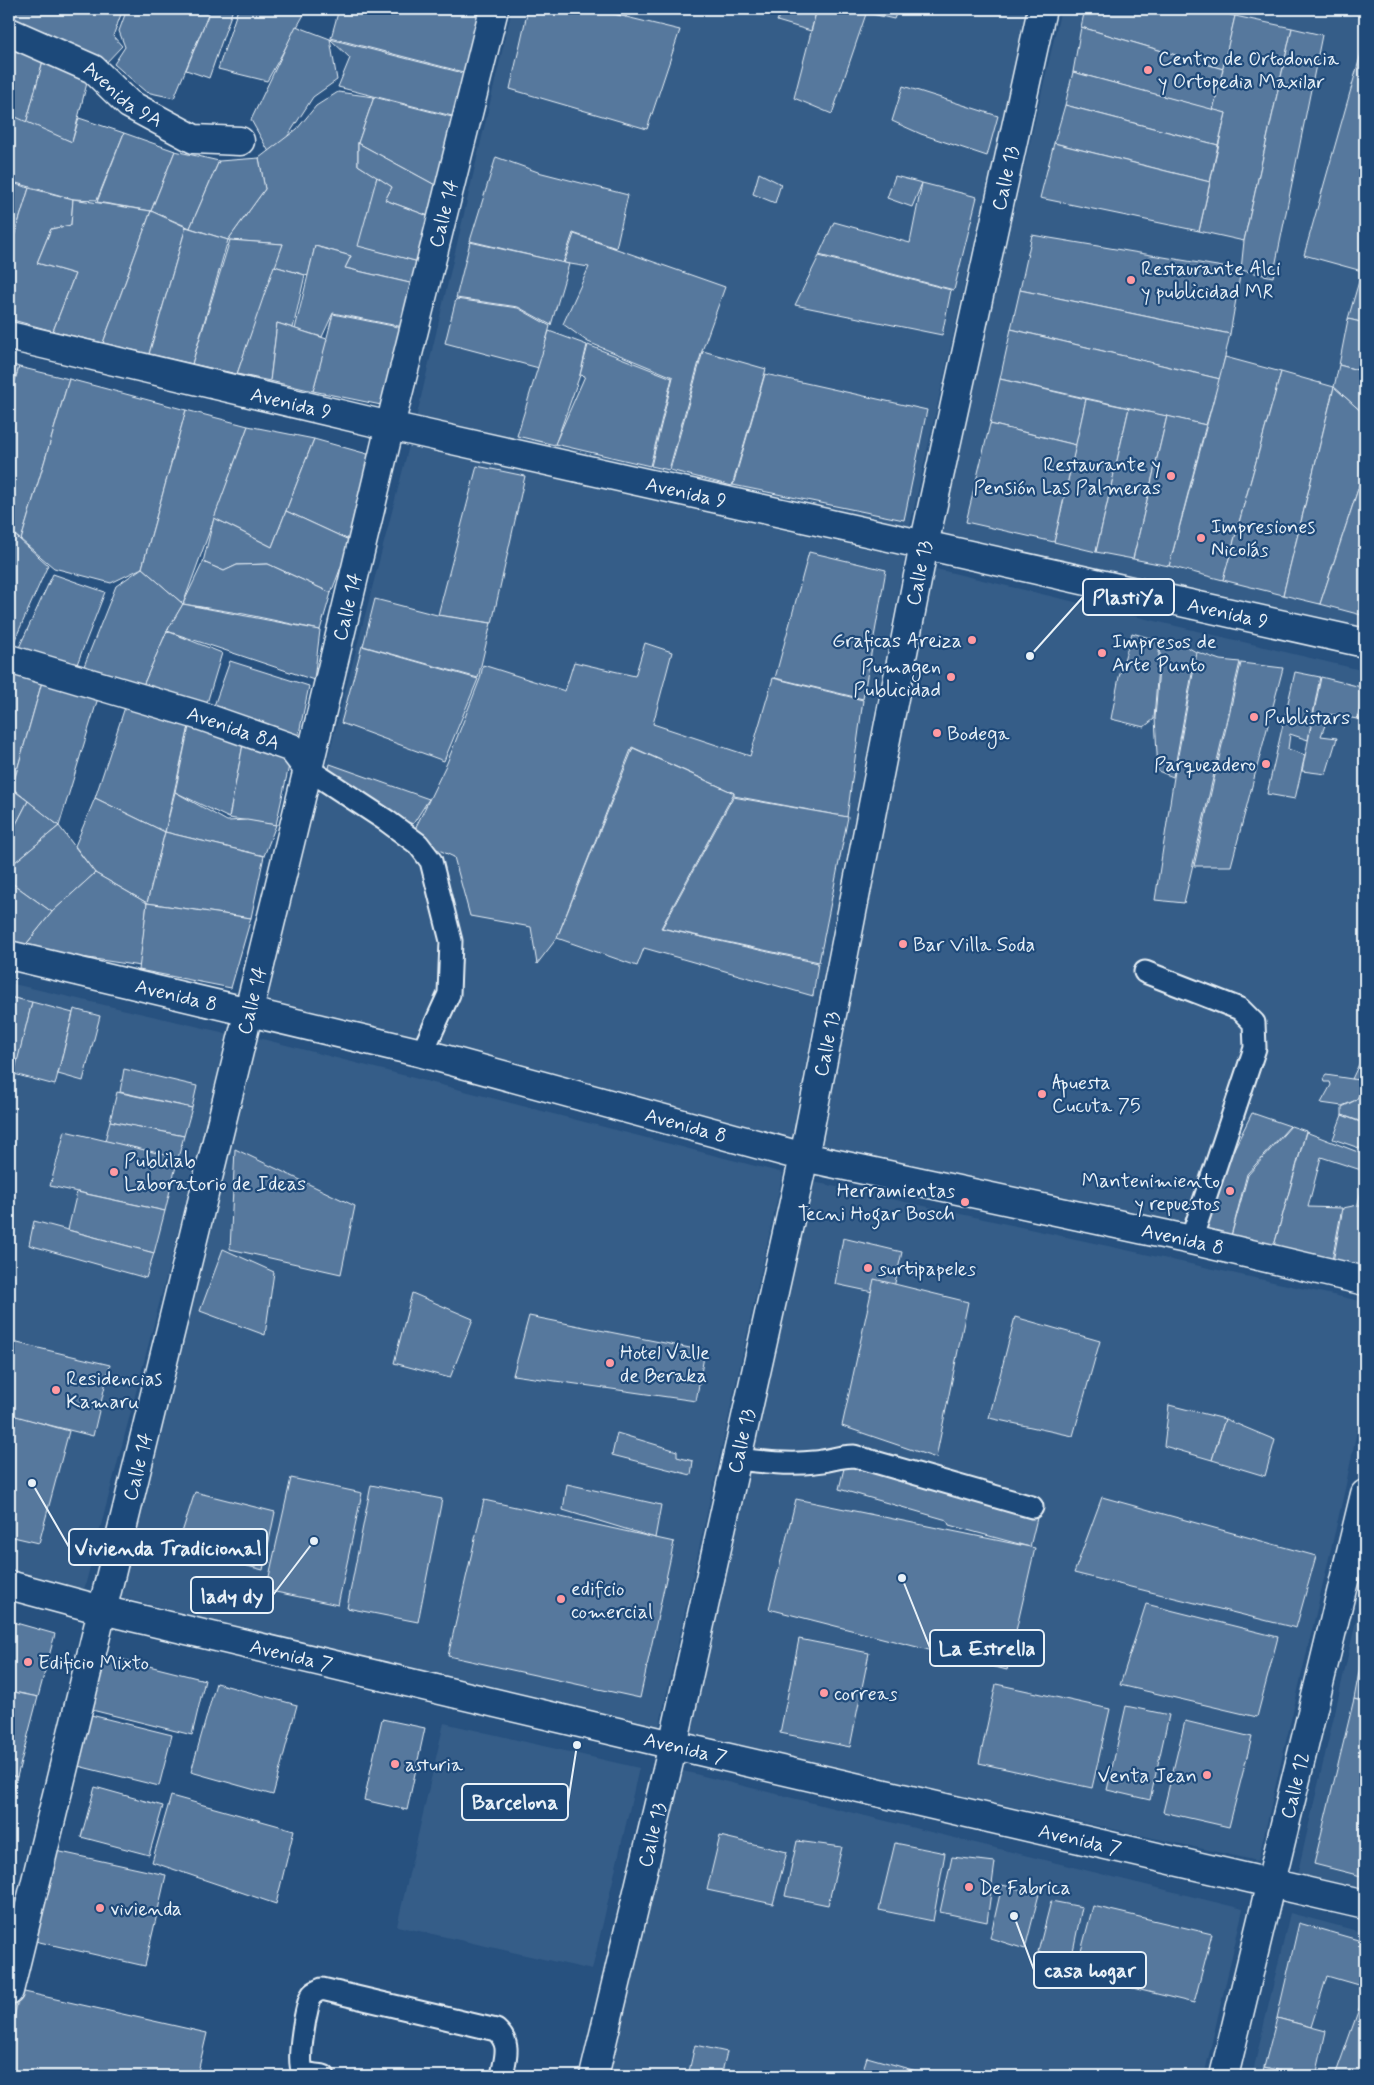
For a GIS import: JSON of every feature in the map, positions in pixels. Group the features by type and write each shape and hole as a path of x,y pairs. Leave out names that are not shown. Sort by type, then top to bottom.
{"street":[{"name":"Calle 14","path":"9,1991 390,426 494,9"},
{"name":"Calle 13","path":"594,2076 673,1745 804,1157 924,545 1042,9"},
{"name":"Avenida 9A","path":"9,32 93,69 129,104 194,139 240,141"},
{"name":"Avenida 9","path":"9,336 390,426 1365,643"},
{"name":"Avenida 8A","path":"9,658 201,716 292,748 308,769"},
{"name":"Avenida 8","path":"9,955 422,1053 804,1157 1191,1240 1365,1281"},
{"name":"Calle 12","path":"1224,2076 1365,1494"},
{"name":"Avenida 7","path":"9,1585 102,1610 673,1745 1365,1905"}],"lane":[{"name":"Avenida 8A","path":"308,769 388,821 418,844 431,861 451,941 449,994 422,1053"},
{"path":"1144,972 1240,1009 1254,1023 1255,1048 1191,1240"},
{"path":"737,1459 768,1463 816,1462 843,1456 854,1456 1032,1507"},
{"path":"324,2076 306,2072 301,2068 300,2058 307,2003 312,1994 322,1989 496,2030 504,2037 507,2044 502,2076"}],"shaded area":[{"path":"512,9 1027,9 909,530 415,423"},
{"path":"1061,9 1321,9 1365,19 1365,636 938,538"},
{"path":"409,446 905,557 790,1145 263,1008"},
{"path":"932,568 1365,671 1365,1274 813,1153"},
{"path":"9,983 230,1034 84,1590 9,1571"},
{"path":"251,1036 783,1173 658,1732 107,1594"},
{"path":"809,1181 1365,1302 1365,1391 1345,1489 1258,1861 689,1736"},
{"path":"1365,1582 1365,1893 1297,1876"},
{"path":"444,1723 639,1768 592,1970 397,1926"},
{"path":"679,1770 1243,1909 1204,2076 610,2076"},
{"path":"1290,1913 1365,1933 1365,2076 1252,2076"}],"building":[{"path":"9,9 123,9 113,36 122,46 104,65 51,46 47,32 9,25"},
{"path":"127,9 201,9 209,13 174,98 146,92 114,64 125,47 119,31"},
{"path":"201,9 233,9 209,78 186,70 209,13"},
{"path":"238,9 307,9 267,81 218,69"},
{"path":"339,9 482,10 467,73 331,38"},
{"path":"528,9 593,9 680,30 647,129 510,89"},
{"path":"598,9 628,9 626,17"},
{"path":"782,9 817,9 811,31 777,21"},
{"path":"817,9 863,9 862,12 866,14 832,114 794,98"},
{"path":"864,9 898,9 894,19 863,12"},
{"path":"1085,9 1207,9 1235,16 1223,69 1081,27"},
{"path":"1235,16 1292,28 1244,241 1199,231 1226,113 1213,110"},
{"path":"296,26 330,39 337,80 313,97 273,159 251,120"},
{"name":"Centro de Ortodoncia y Ortopedia Maxilar","path":"1081,27 1223,69 1213,110 1073,72"},
{"path":"1292,28 1322,35 1273,277 1241,270 1244,241"},
{"path":"330,39 467,74 456,117 338,87 350,58"},
{"path":"1364,43 1365,258 1362,271 1304,255"},
{"path":"9,46 44,57 26,124 9,115"},
{"path":"44,57 89,75 72,142 26,124"},
{"path":"1073,72 1226,113 1218,145 1065,105"},
{"path":"903,86 998,116 987,156 921,134 892,121"},
{"path":"338,92 374,97 358,143 358,165 377,177 360,246 419,262 414,284 345,268 351,256 315,246 308,276 274,266 283,244 228,240 265,189 259,158 297,129 316,106"},
{"path":"374,97 456,118 437,186 358,143"},
{"path":"1065,105 1218,145 1210,182 1054,143"},
{"path":"9,114 72,142 79,118 124,133 97,200 73,199 9,181"},
{"path":"124,133 175,151 151,211 97,202"},
{"path":"358,143 437,186 431,217 385,200 392,187 358,165"},
{"path":"1054,143 1210,182 1199,231 1040,198"},
{"path":"175,151 219,161 190,228 151,211"},
{"path":"496,157 538,172 628,195 616,248 573,233 563,263 470,241"},
{"path":"259,158 265,189 228,240 190,228 219,161"},
{"path":"759,173 781,184 775,203 753,194"},
{"path":"895,176 922,183 912,207 887,198"},
{"path":"377,177 392,187 385,200 431,217 419,262 358,246"},
{"path":"9,182 29,188 9,253"},
{"path":"922,183 977,197 954,290 819,255 834,222 910,243"},
{"path":"29,188 73,199 71,225 51,229 37,263 75,274 53,331 9,319 9,253"},
{"path":"73,199 151,211 103,343 53,331 75,274 37,263 51,229 71,225"},
{"path":"151,211 186,227 149,354 103,343"},
{"path":"186,227 228,240 192,364 149,354"},
{"path":"574,234 725,287 702,351 669,470 651,466 673,377 588,342 563,324 589,267 564,263"},
{"name":"Restaurante Alci y publicidad MR","path":"1032,235 1241,270 1230,334 1020,290"},
{"path":"230,240 283,244 237,374 192,364"},
{"path":"470,242 569,264 551,325 518,307 456,298"},
{"path":"315,246 351,256 345,268 414,284 403,327 333,313 322,337 295,329"},
{"path":"819,256 951,290 942,335 795,305"},
{"path":"274,266 305,275 293,328 277,323 270,381 237,374"},
{"path":"1362,271 1365,272 1365,323 1348,319"},
{"path":"1020,290 1230,334 1220,379 1011,329"},
{"path":"456,299 518,308 550,326 539,368 445,343"},
{"path":"333,314 403,328 386,406 313,391"},
{"path":"1348,319 1365,323 1365,372 1339,365"},
{"path":"277,323 327,339 313,391 270,381"},
{"path":"1011,329 1220,379 1206,425 1000,379"},
{"path":"549,331 587,345 580,375 555,445 517,436"},
{"path":"588,345 672,378 650,466 555,444 585,376 580,375"},
{"path":"703,351 766,369 732,486 670,470"},
{"path":"1225,357 1281,372 1223,580 1169,566"},
{"path":"9,363 19,367 9,400"},
{"path":"1339,365 1365,372 1365,415 1334,387"},
{"path":"19,367 69,379 21,540 9,530 9,400"},
{"path":"1281,372 1334,387 1283,595 1223,580"},
{"path":"765,374 927,410 904,520 733,485"},
{"path":"69,379 186,410 142,568 111,583 54,568 21,540"},
{"path":"1000,379 1086,399 1076,445 990,424"},
{"path":"1334,387 1365,415 1365,468 1320,604 1283,595"},
{"path":"1086,399 1129,408 1096,552 1054,542"},
{"path":"1129,408 1167,416 1133,559 1096,552"},
{"path":"186,410 248,426 183,604 142,568"},
{"path":"1167,416 1206,425 1169,566 1133,559"},
{"path":"990,424 1076,445 1054,542 966,522"},
{"path":"248,426 314,439 272,547 214,518"},
{"path":"314,439 371,455 351,541 286,511"},
{"path":"477,466 525,476 492,623 438,615"},
{"path":"1365,468 1365,616 1320,604"},
{"path":"286,511 351,541 331,593 268,564 237,565 224,571 203,562 214,518 272,547"},
{"path":"9,530 48,565 9,653"},
{"path":"809,552 886,570 863,699 775,678"},
{"path":"203,562 224,571 237,565 268,564 331,593 320,630 244,614 183,604"},
{"path":"142,568 183,604 167,631 141,690 82,671 116,586"},
{"path":"53,574 105,592 74,672 16,654"},
{"path":"375,599 437,615 491,623 478,678 363,646"},
{"path":"183,604 320,630 314,680 167,631"},
{"path":"167,631 222,653 204,713 141,690"},
{"path":"1132,633 1160,641 1154,719 1144,727 1111,719 1119,677"},
{"path":"1161,642 1182,644 1196,652 1173,777 1158,771 1155,718"},
{"path":"645,643 672,652 653,724 750,756 773,678 863,700 847,817 734,796 734,793 632,747 557,938 537,964 531,927 470,916 454,857 411,837 447,763 480,679 483,665 565,691 574,662 635,676"},
{"path":"362,646 478,679 444,761 341,723"},
{"path":"1197,652 1220,660 1240,662 1184,903 1155,900 1174,777"},
{"path":"230,661 309,686 298,738 210,717"},
{"path":"1241,663 1283,668 1231,866 1194,866"},
{"path":"9,670 42,682 12,788 9,787"},
{"path":"1295,672 1320,677 1308,740 1290,734 1288,749 1305,755 1295,799 1267,794"},
{"path":"1321,677 1365,688 1357,719 1329,714 1321,736 1337,738 1326,774 1302,771"},
{"path":"42,682 98,698 59,826 12,788"},
{"path":"1365,693 1365,720 1358,719"},
{"path":"127,701 190,722 165,832 95,798"},
{"path":"190,722 244,739 229,818 175,792"},
{"path":"244,739 292,752 276,825 229,818"},
{"path":"633,748 734,793 661,928 818,963 813,996 644,948 637,966 557,938"},
{"path":"330,764 429,799 413,824 367,806 327,777"},
{"path":"9,787 28,801 9,838"},
{"path":"175,792 227,821 247,820 276,825 264,856 165,832"},
{"path":"733,797 848,817 819,962 662,928"},
{"path":"95,798 165,832 147,903 95,873 75,846"},
{"path":"28,801 59,826 9,867 9,838"},
{"path":"59,826 95,873 52,912 9,881 9,867"},
{"path":"165,832 264,856 251,918 147,903"},
{"path":"95,873 147,903 140,966 23,948 52,912"},
{"path":"9,881 52,912 23,948 9,945"},
{"path":"147,903 251,918 231,988 139,970"},
{"path":"9,997 32,1002 16,1068 9,1067"},
{"path":"32,1002 73,1013 55,1085 14,1074"},
{"path":"74,1009 100,1016 83,1081 58,1074"},
{"path":"1365,1061 1365,1081 1352,1079 1360,1062"},
{"path":"124,1069 197,1086 192,1108 120,1092"},
{"path":"1326,1075 1365,1081 1365,1094 1361,1092 1356,1100 1342,1106 1321,1103 1331,1085 1330,1082 1324,1082 1323,1079"},
{"path":"117,1092 192,1108 184,1136 110,1121"},
{"path":"1361,1093 1365,1095 1365,1123 1342,1115 1342,1107 1356,1100"},
{"name":"Mantenimiento y repuestos","path":"1252,1113 1290,1126 1247,1174 1230,1240 1203,1234 1229,1159"},
{"path":"1342,1115 1365,1124 1365,1150 1333,1139"},
{"path":"110,1121 184,1136 178,1158 105,1141"},
{"path":"1291,1126 1306,1131 1272,1253 1230,1240 1248,1175"},
{"name":"Publilab Laboratorio de Ideas","path":"65,1131 178,1158 165,1211 50,1186"},
{"path":"1306,1132 1363,1154 1361,1170 1321,1157 1308,1207 1342,1208 1331,1266 1272,1253"},
{"path":"235,1149 355,1206 341,1274 230,1249"},
{"path":"1363,1180 1365,1181 1365,1208 1358,1204"},
{"path":"77,1192 165,1211 154,1253 68,1230"},
{"path":"1358,1205 1365,1208 1365,1274 1332,1267 1343,1208"},
{"path":"34,1221 154,1253 146,1278 29,1245"},
{"name":"surtipapeles","path":"843,1238 902,1252 892,1296 835,1284"},
{"path":"223,1249 274,1272 265,1335 200,1311"},
{"path":"874,1279 968,1302 936,1458 842,1426"},
{"path":"412,1293 473,1319 450,1378 394,1363"},
{"name":"Hotel Valle de Beraka","path":"529,1316 705,1351 696,1401 513,1375"},
{"path":"1015,1317 1100,1341 1073,1436 989,1418"},
{"name":"Residencias Kamaru","path":"9,1341 110,1365 93,1436 9,1415"},
{"path":"1169,1405 1225,1419 1212,1460 1164,1446"},
{"path":"9,1414 69,1431 39,1543 9,1536"},
{"path":"1225,1419 1275,1440 1265,1476 1212,1460"},
{"path":"617,1433 677,1451 677,1457 693,1461 691,1475 612,1455"},
{"path":"846,1460 947,1489 1037,1518 1030,1547 949,1525 947,1520 839,1489"},
{"path":"291,1478 362,1493 338,1605 266,1590"},
{"path":"567,1484 661,1505 655,1538 563,1510"},
{"path":"371,1485 442,1499 418,1622 347,1608"},
{"path":"195,1492 275,1512 263,1570 177,1548"},
{"path":"1102,1497 1316,1556 1296,1628 1074,1573"},
{"path":"796,1499 1035,1548 1007,1670 769,1609"},
{"name":"edifcio comercial","path":"484,1500 674,1542 640,1698 448,1656"},
{"path":"1146,1604 1278,1637 1257,1717 1120,1685"},
{"name":"Edificio Mixto","path":"9,1621 55,1634 38,1697 9,1691"},
{"name":"correas","path":"799,1639 869,1653 850,1747 780,1733"},
{"path":"1365,1640 1365,1702 1354,1699"},
{"path":"101,1654 205,1680 192,1735 88,1709"},
{"path":"216,1683 297,1705 273,1795 191,1772"},
{"path":"996,1684 1110,1709 1092,1788 979,1763"},
{"path":"9,1691 38,1697 17,1777 9,1775"},
{"path":"1354,1699 1365,1702 1365,1877 1314,1864"},
{"path":"1126,1706 1169,1715 1150,1800 1107,1790"},
{"path":"87,1714 172,1735 159,1786 74,1765"},
{"name":"asturia","path":"382,1719 425,1728 407,1810 364,1800"},
{"name":"Venta Jean","path":"1185,1721 1252,1737 1229,1827 1163,1812"},
{"path":"9,1775 17,1777 9,1811"},
{"path":"95,1787 163,1806 149,1855 81,1837"},
{"path":"171,1796 294,1830 276,1904 152,1862"},
{"path":"720,1836 787,1852 773,1904 707,1890"},
{"path":"797,1841 842,1847 828,1905 785,1896"},
{"path":"895,1843 945,1853 933,1921 879,1910"},
{"name":"vivienda","path":"56,1851 166,1875 145,1966 35,1941"},
{"name":"De Fabrica","path":"952,1857 995,1862 987,1922 940,1912"},
{"path":"1002,1885 1039,1894 1025,1949 990,1938"},
{"path":"1051,1901 1082,1907 1071,1961 1038,1952"},
{"path":"1093,1906 1212,1934 1194,2003 1075,1974"},
{"path":"1299,1923 1365,1942 1365,1987 1327,1976 1311,2027 1277,2018"},
{"path":"20,1991 207,2033 197,2076 9,2076 9,2040"},
{"path":"1365,1992 1365,2076 1335,2076"},
{"path":"1277,2018 1326,2031 1316,2076 1301,2076 1264,2067"},
{"path":"695,2045 727,2052 721,2076 688,2076"},
{"path":"867,2057 934,2076 861,2076"},
{"path":"1264,2067 1301,2076 1262,2076"}],"place":[{"name":"Centro de Ortodoncia y Ortopedia Maxilar","path":"1148,70"},
{"name":"Restaurante Alci y publicidad MR","path":"1131,280"},
{"name":"Restaurante y Pensión Las Palmeras","path":"1171,476"},
{"name":"Impresiones Nicolás","path":"1201,538"},
{"name":"Graficas Areiza","path":"972,640"},
{"name":"Impresos de Arte Punto","path":"1102,653"},
{"name":"PlastiYa","path":"1030,656"},
{"name":"Pumagen Publicidad","path":"951,677"},
{"name":"Publistars","path":"1254,717"},
{"name":"Bodega","path":"937,733"},
{"name":"Parqueadero","path":"1266,764"},
{"name":"Bar Villa Soda","path":"903,944"},
{"name":"Apuesta Cucuta 75","path":"1042,1094"},
{"name":"Publilab Laboratorio de Ideas","path":"114,1172"},
{"name":"Mantenimiento y repuestos","path":"1230,1191"},
{"name":"Herramientas Tecni Hogar Bosch","path":"965,1202"},
{"name":"surtipapeles","path":"868,1268"},
{"name":"Hotel Valle de Beraka","path":"610,1363"},
{"name":"Residencias Kamaru","path":"56,1390"},
{"name":"Vivienda Tradicional","path":"32,1483"},
{"name":"lady dy","path":"314,1541"},
{"name":"La Estrella","path":"902,1578"},
{"name":"edifcio comercial","path":"561,1599"},
{"name":"Edificio Mixto","path":"28,1662"},
{"name":"correas","path":"824,1693"},
{"name":"Barcelona","path":"577,1745"},
{"name":"asturia","path":"395,1764"},
{"name":"Venta Jean","path":"1207,1775"},
{"name":"De Fabrica","path":"969,1887"},
{"name":"vivienda","path":"100,1908"},
{"name":"casa hogar","path":"1014,1916"}]}
